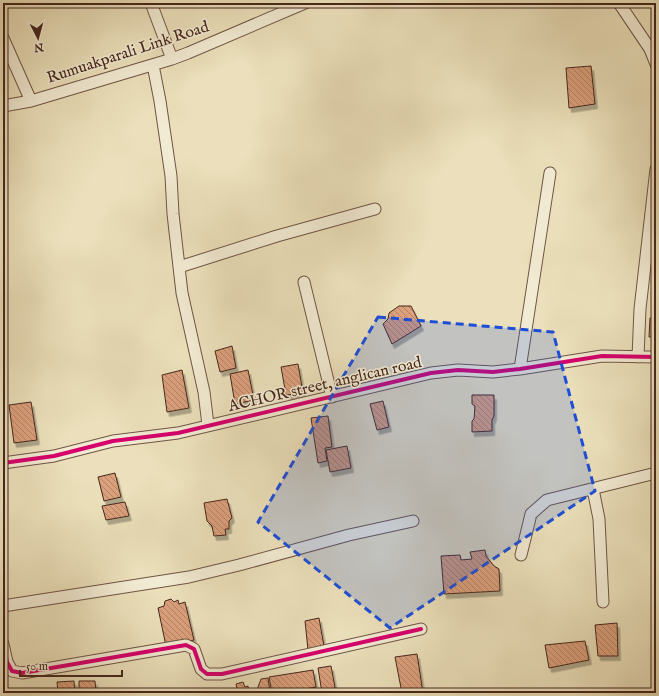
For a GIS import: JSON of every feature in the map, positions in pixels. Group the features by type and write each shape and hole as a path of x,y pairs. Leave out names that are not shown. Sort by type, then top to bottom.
{"street":[{"path":"151,3 172,59"},
{"name":"Rumuakparali Link Road","path":"3,106 31,101 172,59 305,3"},
{"path":"619,3 650,49 656,64"},
{"path":"3,38 31,101"},
{"path":"153,65 171,176 173,214 182,294 204,392 208,425"},
{"path":"638,357 640,309 656,169"},
{"path":"520,369 550,173"},
{"path":"179,267 277,236 375,209"},
{"path":"304,282 332,397"},
{"name":"ACHOR street, anglican road","path":"3,463 54,456 113,441 178,433 431,373 458,370 492,372 602,356 656,357"},
{"path":"521,555 531,514 547,500 656,473"},
{"path":"593,489 599,519 604,602"},
{"path":"3,606 189,577 349,535 413,521"},
{"path":"3,644 7,662 12,670 22,673 186,645 194,649 201,668 207,674 222,674 421,629"}],"highlighted area":[{"path":"378,317 553,332 595,491 390,628 258,522"}],"building":[{"path":"591,66 595,104 569,108 566,68"},
{"path":"399,306 411,306 421,326 392,344 383,324 388,319 389,313"},
{"path":"650,318 656,318 656,337 649,337"},
{"path":"232,346 236,368 220,372 215,351"},
{"path":"298,364 303,393 286,395 281,367"},
{"path":"182,370 189,408 167,412 162,375"},
{"path":"248,370 254,400 235,404 230,374"},
{"path":"472,395 494,395 492,431 472,432 472,421 474,419 475,406 472,404"},
{"path":"383,401 389,427 377,430 370,404"},
{"path":"31,402 37,440 14,443 9,405"},
{"path":"328,416 332,447 325,448 327,461 318,463 311,418"},
{"path":"347,446 351,468 330,472 326,450"},
{"path":"115,473 121,497 104,501 98,477"},
{"path":"227,499 232,518 229,521 229,529 225,529 226,535 214,536 212,526 207,521 204,503"},
{"path":"125,502 129,516 106,520 102,506"},
{"path":"485,550 486,556 494,566 499,569 500,591 444,594 441,556 460,555 461,560 472,559 470,552"},
{"path":"171,599 174,602 178,600 179,604 185,602 194,640 166,646 158,608 164,606 165,601"},
{"path":"319,618 324,646 308,650 305,621"},
{"path":"617,623 618,656 598,656 595,625"},
{"path":"585,641 589,660 549,668 545,645"},
{"path":"417,654 423,693 402,693 395,657"},
{"path":"331,666 336,693 322,693 318,668"},
{"path":"313,670 316,687 282,693 272,693 269,677"},
{"path":"268,678 270,693 258,693 258,687 261,679"},
{"path":"74,681 75,693 58,693 57,682"},
{"path":"79,681 95,681 96,693 79,693"},
{"path":"243,682 245,687 248,686 249,693 238,693 236,684"}],"cycle path":[{"path":"3,463 54,456 113,441 178,433 431,373 458,370 493,372 602,356 656,357"},
{"path":"3,644 7,662 12,671 22,673 186,645 194,649 201,669 207,674 222,674 421,629"}]}
